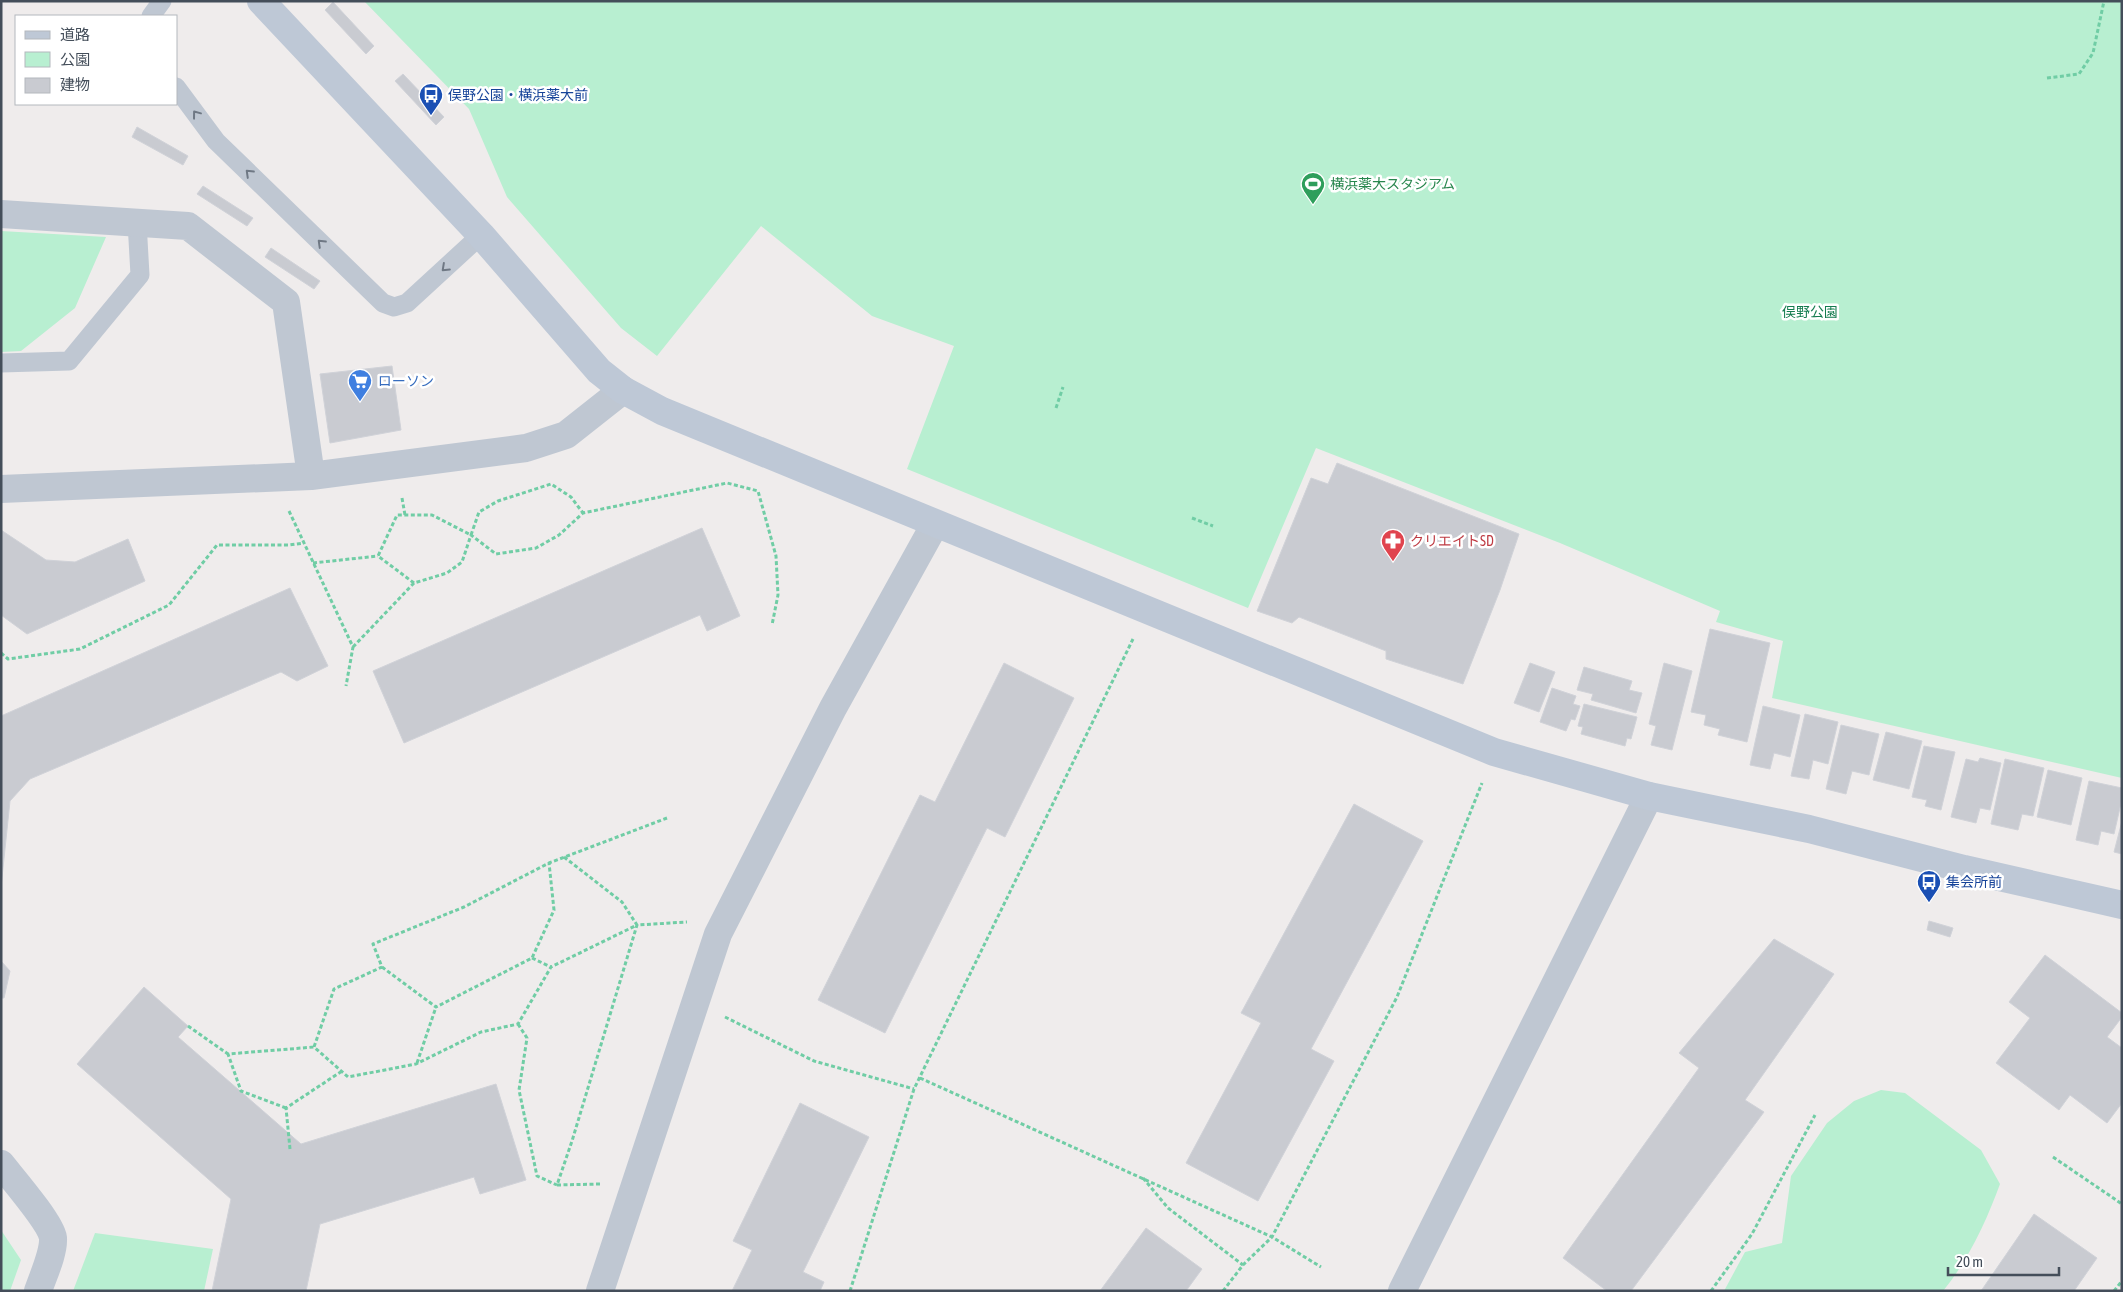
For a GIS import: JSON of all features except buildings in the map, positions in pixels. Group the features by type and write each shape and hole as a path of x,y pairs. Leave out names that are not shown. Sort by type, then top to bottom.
{"street":[{"path":"261,1 480,235 599,370 623,390 662,411 1494,752 1649,796 1809,829 1964,869 2122,905"},
{"path":"1,214 188,226 286,302 311,476"},
{"path":"1,489 274,479 311,476 526,448 566,435 623,390"},
{"path":"600,1291 718,934 833,708 935,524"},
{"path":"1410,1288 1649,796"},
{"path":"1,1164 46,1223 53,1237 49,1261 38,1291"}],"lane":[{"path":"152,15 162,1"},
{"path":"178,90 216,141 383,304 394,306 407,303 480,235"},
{"path":"1,363 69,361 140,275 137,222"}],"path":[{"path":"2047,78 2079,74 2093,53 2104,1"},
{"path":"1056,408 1064,387"},
{"path":"274,479 353,648"},
{"path":"378,556 397,515 432,515 471,535 496,554 536,548 560,535 583,513 727,483 758,491 776,556 778,595 772,625"},
{"path":"346,686 353,648 414,583 447,573 462,562 479,512 498,501 551,484 571,498 583,513"},
{"path":"1192,518 1213,526"},
{"path":"1,653 8,659 80,649 169,605 217,545 289,545 304,543"},
{"path":"313,563 378,556 414,583"},
{"path":"850,1291 914,1089 1148,609"},
{"path":"1223,1291 1243,1264 1272,1236 1397,997 1494,752"},
{"path":"436,1007 382,967 372,944 464,907 549,863 667,818"},
{"path":"557,1185 637,925 622,902 564,857"},
{"path":"416,1064 436,1007 532,958 554,910 549,863"},
{"path":"228,1054 314,1047 348,1077 416,1064 481,1032 518,1024 551,967 637,925 691,922 718,934"},
{"path":"532,958 551,967"},
{"path":"314,1047 334,990 382,967"},
{"path":"696,1002 814,1061 914,1089"},
{"path":"518,1024 528,1038 519,1090 537,1176 557,1185 636,1183"},
{"path":"188,1026 228,1054 241,1091 286,1108"},
{"path":"286,1108 342,1071"},
{"path":"920,1078 1272,1236 1321,1267"},
{"path":"286,1108 290,1149"},
{"path":"1711,1291 1752,1234 1815,1115"},
{"path":"2053,1156 2122,1204"},
{"path":"1142,1178 1168,1208 1243,1264"},
{"path":"2114,1291 2122,1280"}],"green space":[{"name":"俣野公園","path":"364,1 2122,1 2122,778 1772,698 1783,641 1716,622 1720,611 1560,543 1316,448 1248,608 907,469 954,346 872,316 761,226 657,356 621,328 507,197 469,109"},
{"path":"1,231 106,237 75,308 21,351 1,352"},
{"path":"1881,1090 1905,1093 1981,1150 2000,1184 1976,1240 1961,1266 1943,1291 1724,1291 1745,1252 1782,1243 1791,1176 1827,1123 1854,1101"},
{"path":"1,1230 21,1260 10,1291 1,1291"},
{"path":"95,1233 213,1249 204,1291 73,1291"}],"place":[{"name":"俣野公園・横浜薬大前","path":"431,116"},
{"name":"横浜薬大スタジアム","path":"1313,205"},
{"name":"ローソン","path":"360,402"},
{"name":"クリエイトSD","path":"1393,562"},
{"name":"集会所前","path":"1929,903"}]}
